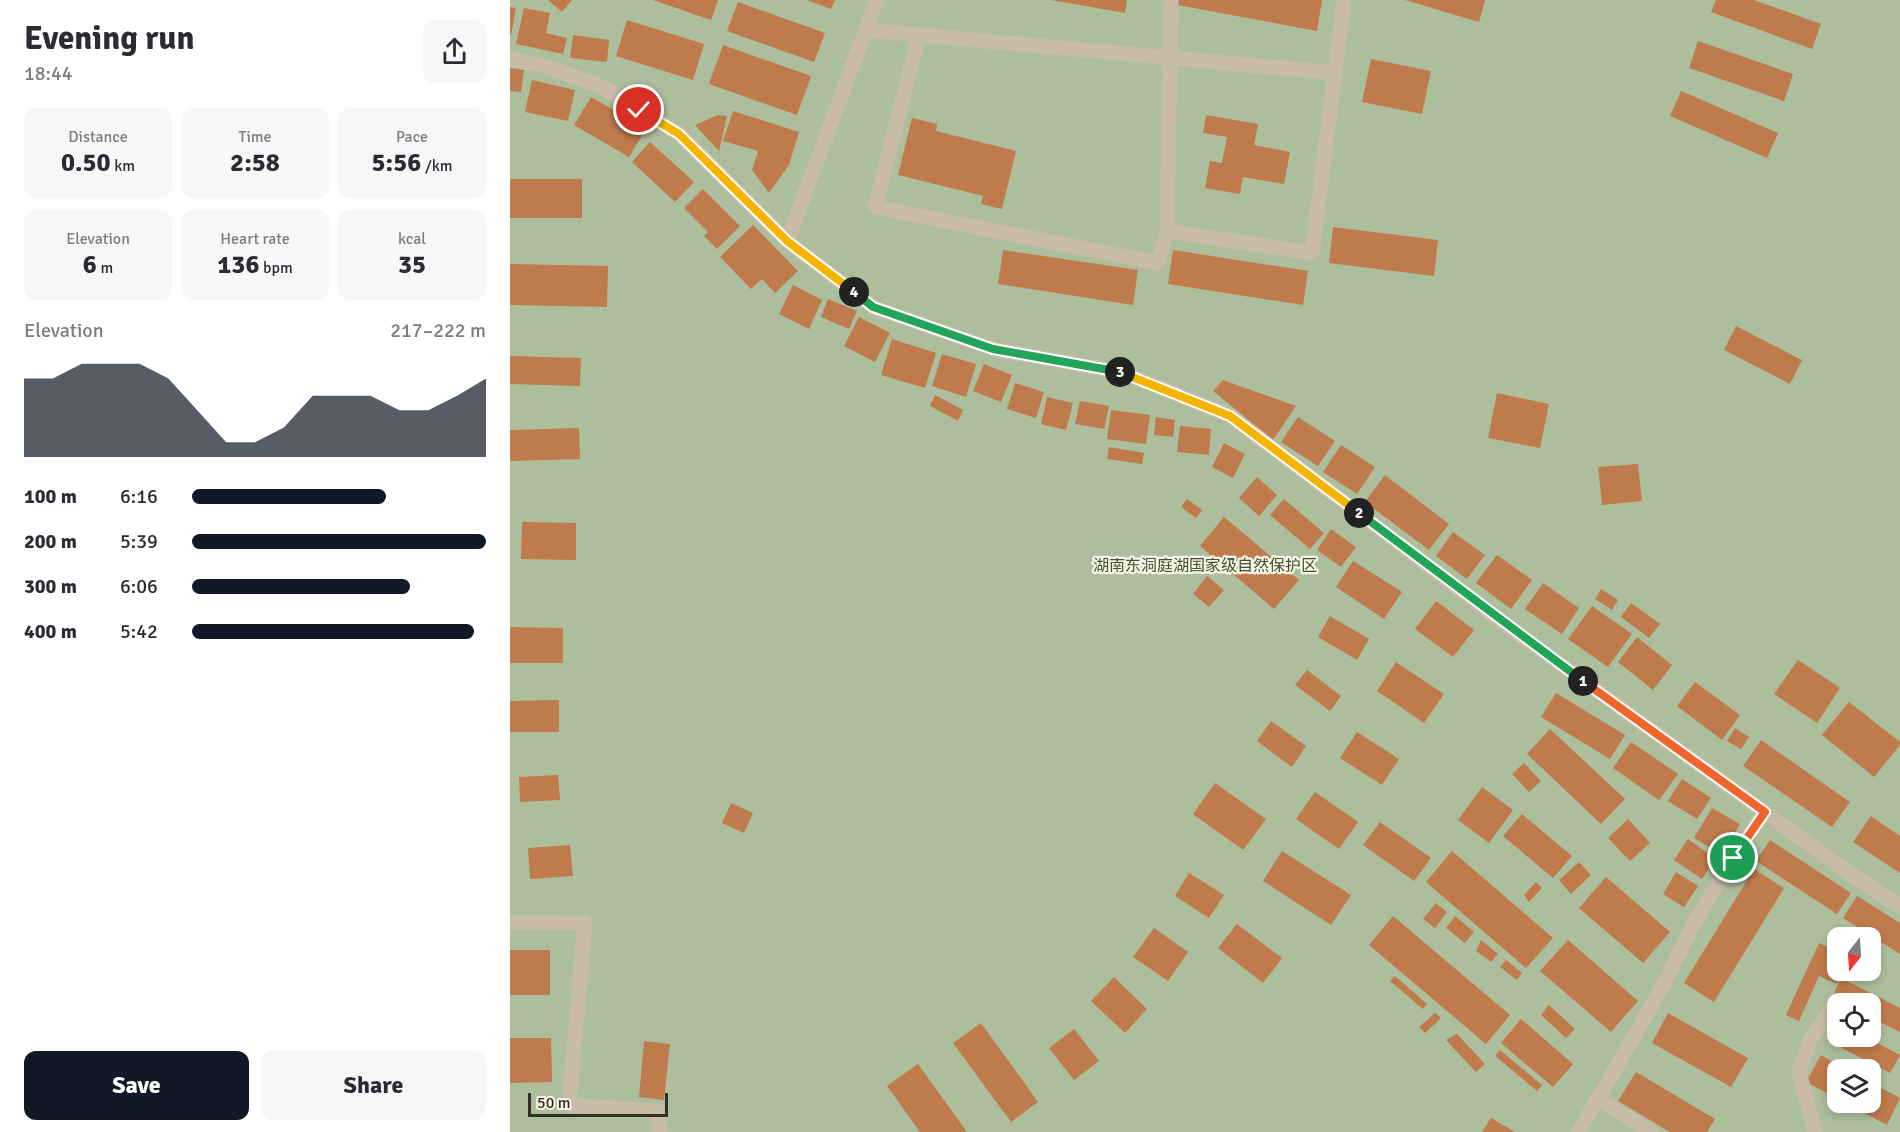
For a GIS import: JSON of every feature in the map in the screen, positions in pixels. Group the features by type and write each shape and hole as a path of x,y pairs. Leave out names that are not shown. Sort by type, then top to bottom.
{"street":[{"path":"787,241 876,0"},
{"path":"919,35 875,207 1158,263 1167,231 1171,0"},
{"path":"1167,231 1312,253 1344,0"},
{"path":"866,30 1335,73"},
{"path":"510,59 545,66 600,86 679,134 787,241 873,307 993,349 1124,373 1230,416 1517,633 1852,875 1900,906"},
{"path":"1578,1132 1665,982 1700,913 1733,858 1765,812"},
{"path":"510,922 585,923 569,1105 659,1111 660,1132"},
{"path":"1815,1132 1799,1072 1810,1040 1827,1015"},
{"path":"1598,1099 1651,1132"}],"green space":[{"name":"湖南东洞庭湖国家级自然保护区","path":"510,0 1900,0 1900,1132 510,1132"}],"building":[{"path":"548,0 572,0 562,12"},
{"path":"653,0 718,0 711,20"},
{"path":"807,0 835,0 831,9"},
{"path":"1051,0 1127,0 1125,13"},
{"path":"1173,0 1322,0 1317,31 1172,4"},
{"path":"1405,0 1485,0 1479,22"},
{"path":"1716,0 1754,0 1821,24 1812,49 1711,12"},
{"path":"738,2 825,33 814,62 727,31"},
{"path":"510,7 516,8 511,35 510,35"},
{"path":"524,8 550,13 546,33 567,38 563,54 516,44"},
{"path":"627,20 704,44 693,80 616,56"},
{"path":"573,35 609,40 607,62 570,58"},
{"path":"1698,41 1793,74 1784,101 1689,68"},
{"path":"723,45 811,76 797,115 709,84"},
{"path":"1371,59 1431,71 1422,114 1362,102"},
{"path":"510,68 524,70 521,92 510,91"},
{"path":"532,80 575,90 568,121 525,112"},
{"path":"1681,91 1778,133 1767,158 1670,116"},
{"path":"591,97 646,129 629,157 574,125"},
{"path":"733,111 799,132 789,165 769,193 752,170 758,151 723,141"},
{"path":"718,115 727,116 719,151 695,125"},
{"path":"1206,115 1258,124 1254,145 1290,152 1284,184 1243,177 1240,194 1205,188 1210,161 1222,163 1227,137 1203,133"},
{"path":"912,118 937,124 936,131 1016,151 1002,209 981,204 983,196 898,175"},
{"path":"650,142 694,182 675,202 632,162"},
{"path":"510,179 582,179 582,218 510,218"},
{"path":"703,189 740,226 717,249 704,236 708,232 684,208"},
{"path":"753,225 798,271 775,293 762,279 751,289 720,257"},
{"path":"1333,227 1438,240 1434,276 1329,263"},
{"path":"1003,250 1138,270 1133,305 998,284"},
{"path":"1173,250 1308,271 1303,305 1168,284"},
{"path":"510,264 608,266 607,307 510,305"},
{"path":"793,285 822,300 809,329 779,314"},
{"path":"828,299 857,311 849,329 821,317"},
{"path":"859,317 890,333 875,362 844,346"},
{"path":"1736,326 1802,360 1790,384 1724,350"},
{"path":"892,339 936,353 925,388 881,375"},
{"path":"942,354 976,364 966,397 932,386"},
{"path":"510,356 581,358 580,386 510,384"},
{"path":"984,364 1012,375 1001,402 973,391"},
{"path":"1223,380 1296,406 1273,440 1213,391"},
{"path":"1015,383 1044,392 1036,418 1007,409"},
{"path":"1497,393 1549,404 1540,448 1488,438"},
{"path":"935,395 963,410 958,421 930,406"},
{"path":"1047,397 1073,403 1066,430 1041,424"},
{"path":"1080,401 1109,406 1104,429 1075,424"},
{"path":"1111,410 1150,415 1146,444 1107,439"},
{"path":"1156,417 1175,420 1173,437 1154,435"},
{"path":"1298,417 1335,441 1318,466 1281,442"},
{"path":"1180,426 1211,429 1209,455 1177,452"},
{"path":"579,428 580,459 510,461 510,430"},
{"path":"1224,443 1245,454 1233,478 1212,467"},
{"path":"1341,445 1375,467 1357,494 1323,472"},
{"path":"1109,447 1144,453 1142,464 1107,459"},
{"path":"1638,464 1642,501 1602,505 1598,467"},
{"path":"1385,475 1449,524 1429,550 1365,502"},
{"path":"1257,477 1277,495 1259,516 1239,498"},
{"path":"1187,499 1202,510 1196,518 1181,507"},
{"path":"1284,499 1324,533 1310,549 1270,515"},
{"path":"1224,517 1299,580 1274,609 1200,546"},
{"path":"522,522 576,523 576,560 521,559"},
{"path":"1331,529 1356,547 1341,567 1317,550"},
{"path":"1453,532 1485,555 1467,579 1436,556"},
{"path":"1497,555 1532,580 1511,609 1476,583"},
{"path":"1353,561 1402,592 1384,619 1336,587"},
{"path":"1207,576 1224,590 1209,607 1193,594"},
{"path":"1543,583 1579,608 1562,634 1525,609"},
{"path":"1601,589 1618,600 1612,610 1595,599"},
{"path":"1436,601 1474,630 1453,657 1415,629"},
{"path":"1631,603 1660,624 1649,638 1621,617"},
{"path":"1592,606 1632,634 1608,667 1568,639"},
{"path":"1330,616 1369,639 1357,660 1318,637"},
{"path":"510,627 563,628 563,663 510,663"},
{"path":"1637,637 1672,665 1653,690 1618,662"},
{"path":"1798,660 1840,688 1817,723 1774,694"},
{"path":"1396,662 1444,694 1424,723 1377,691"},
{"path":"1307,670 1341,696 1330,711 1295,685"},
{"path":"1695,682 1740,715 1722,740 1677,706"},
{"path":"1556,693 1625,735 1610,759 1541,717"},
{"path":"559,700 559,732 510,732 510,701"},
{"path":"1849,702 1900,742 1874,777 1822,735"},
{"path":"1271,721 1306,746 1292,767 1257,741"},
{"path":"1735,728 1749,737 1741,749 1727,741"},
{"path":"1550,729 1625,799 1601,824 1527,754"},
{"path":"1357,732 1399,759 1382,785 1340,758"},
{"path":"1761,740 1850,802 1832,827 1743,766"},
{"path":"1631,742 1678,774 1659,800 1613,768"},
{"path":"1524,763 1541,781 1529,792 1512,774"},
{"path":"558,775 560,800 520,802 519,777"},
{"path":"1682,779 1711,798 1697,819 1668,801"},
{"path":"1215,783 1266,819 1243,850 1193,814"},
{"path":"1482,787 1513,810 1489,843 1458,820"},
{"path":"1315,792 1358,822 1339,849 1296,819"},
{"path":"731,803 753,813 744,833 722,823"},
{"path":"1712,808 1740,824 1722,855 1694,838"},
{"path":"1522,814 1572,856 1553,878 1503,836"},
{"path":"1871,816 1900,836 1900,873 1853,842"},
{"path":"1628,819 1650,843 1630,861 1608,838"},
{"path":"1380,822 1431,858 1414,881 1363,845"},
{"path":"1688,839 1716,859 1702,879 1674,860"},
{"path":"1770,840 1851,893 1837,914 1756,861"},
{"path":"570,845 573,876 530,879 528,848"},
{"path":"1282,851 1351,895 1331,925 1263,881"},
{"path":"1452,851 1553,938 1526,968 1426,882"},
{"path":"1579,862 1591,875 1571,894 1559,880"},
{"path":"1754,869 1784,888 1714,1002 1684,983"},
{"path":"1676,872 1698,886 1684,907 1663,894"},
{"path":"1189,873 1224,895 1209,918 1175,896"},
{"path":"1606,877 1670,932 1643,963 1579,908"},
{"path":"1536,882 1542,888 1529,902 1524,895"},
{"path":"1857,896 1900,923 1900,954 1881,942 1881,927 1857,927 1843,918"},
{"path":"1436,903 1447,912 1435,928 1423,919"},
{"path":"1393,916 1510,1015 1486,1044 1369,945"},
{"path":"1455,916 1474,932 1465,943 1446,928"},
{"path":"1237,924 1282,958 1263,983 1218,948"},
{"path":"1154,928 1188,952 1168,981 1133,957"},
{"path":"1481,940 1498,954 1491,962 1476,951"},
{"path":"1568,940 1638,1001 1611,1032 1540,971"},
{"path":"1819,943 1827,947 1827,980 1819,976 1799,1021 1786,1015"},
{"path":"510,950 550,950 550,995 510,995"},
{"path":"1506,960 1522,973 1517,980 1500,967"},
{"path":"1395,976 1427,1004 1423,1009 1390,981"},
{"path":"1114,977 1147,1009 1125,1033 1091,1001"},
{"path":"1840,981 1847,981 1870,993 1834,993"},
{"path":"1881,998 1900,1008 1900,1032 1881,1022"},
{"path":"1549,1005 1575,1029 1566,1038 1541,1015"},
{"path":"1435,1013 1441,1018 1425,1033 1419,1027"},
{"path":"1668,1013 1748,1058 1731,1087 1652,1043"},
{"path":"1521,1019 1573,1064 1553,1087 1501,1043"},
{"path":"981,1023 1038,1102 1011,1122 953,1043"},
{"path":"1074,1029 1099,1061 1074,1080 1049,1048"},
{"path":"1457,1034 1485,1064 1476,1072 1446,1040"},
{"path":"510,1038 551,1038 552,1082 510,1083"},
{"path":"644,1041 670,1044 664,1100 639,1097"},
{"path":"1881,1045 1900,1055 1890,1073 1881,1068 1881,1059 1863,1059 1842,1048 1881,1047"},
{"path":"1500,1050 1542,1085 1537,1091 1495,1056"},
{"path":"1821,1055 1828,1059 1827,1093 1806,1082"},
{"path":"918,1064 967,1132 920,1132 887,1086"},
{"path":"1636,1072 1715,1119 1707,1132 1670,1132 1618,1101"},
{"path":"1881,1088 1900,1098 1887,1125 1865,1113 1881,1113"},
{"path":"1491,1118 1515,1132 1482,1132"}],"route":[{"path":"639,110 679,134 787,241 873,307 993,349 1124,373 1230,416 1517,633 1765,812 1733,858"}]}
